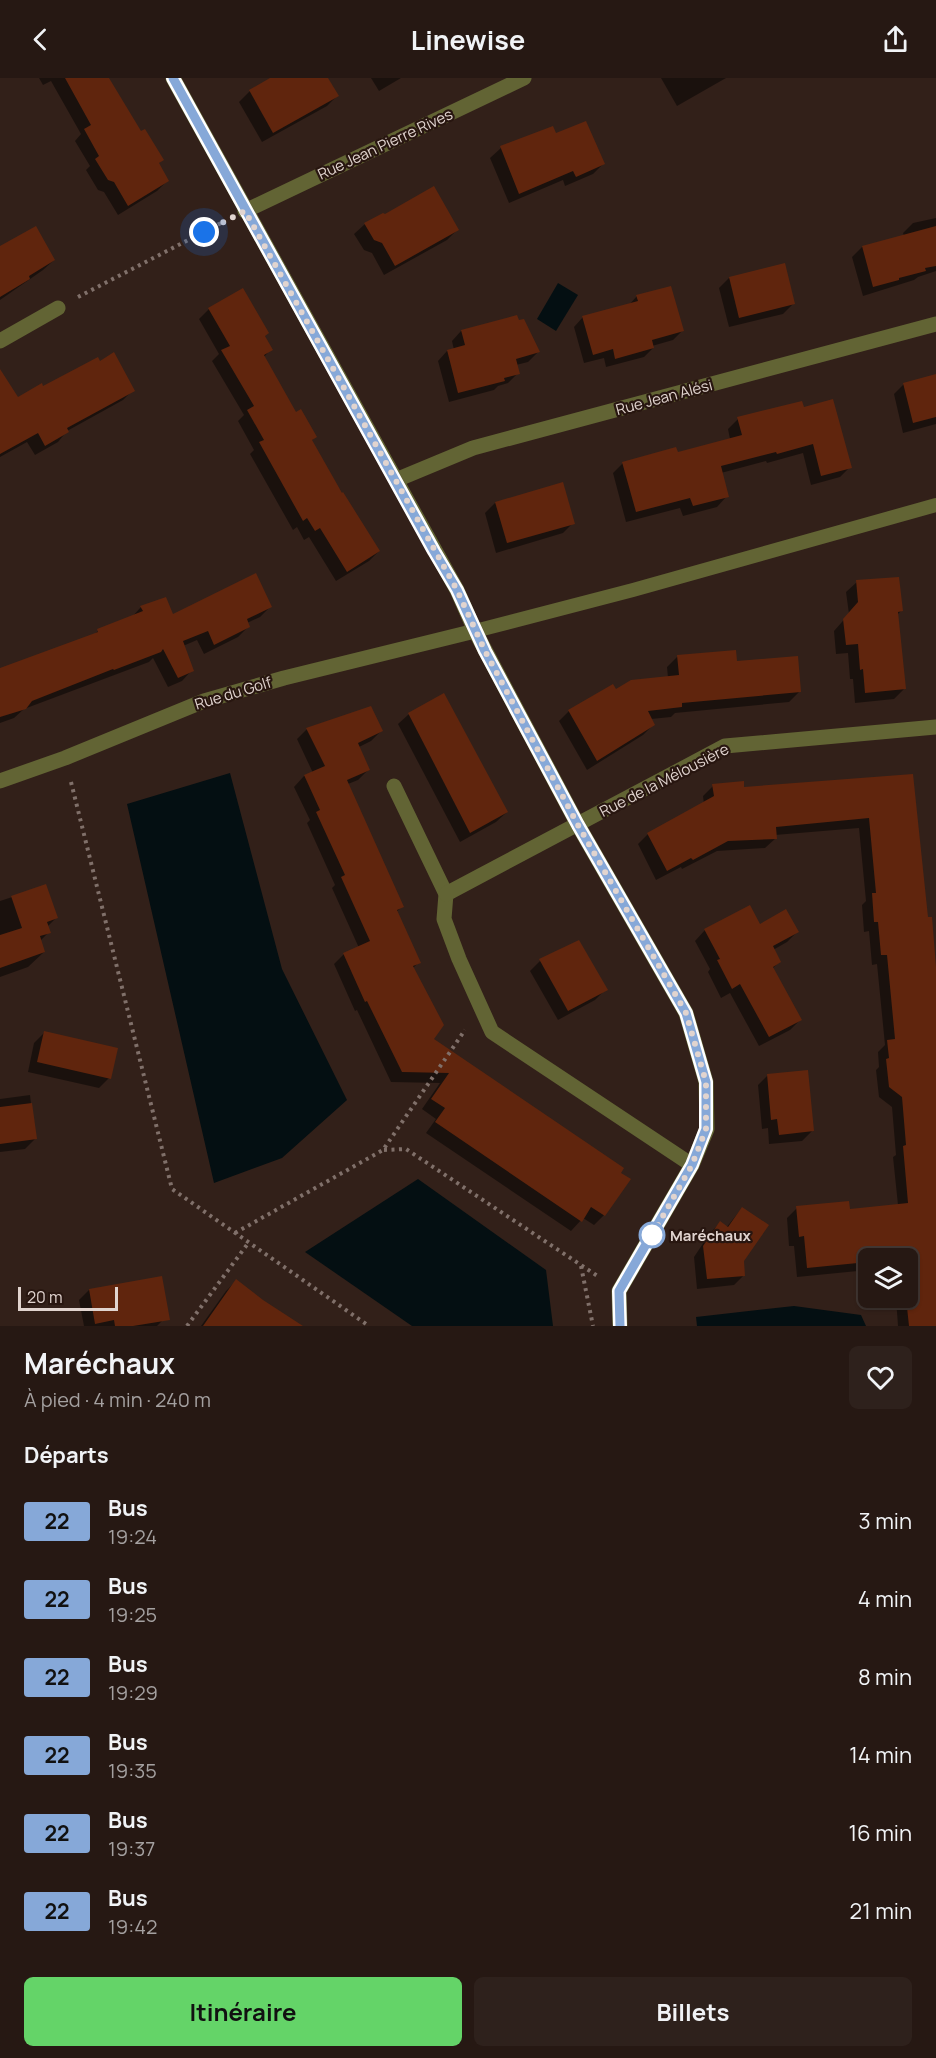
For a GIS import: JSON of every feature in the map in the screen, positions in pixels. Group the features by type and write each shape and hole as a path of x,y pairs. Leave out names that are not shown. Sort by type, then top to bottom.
{"street":[{"path":"173,78 457,590 475,631 578,825 686,1013 706,1082 706,1129 692,1165 619,1291 620,1326"},
{"name":"Rue Jean Pierre Rives","path":"245,211 524,78"},
{"path":"0,341 58,308"},
{"name":"Rue Jean Alési","path":"396,480 473,448 936,324"},
{"name":"Rue du Golf","path":"0,781 65,758 204,701 284,678 475,631"},
{"name":"Rue de la Mélousière","path":"446,894 725,746 936,727"},
{"path":"394,786 446,894 444,919 459,959 492,1032 692,1165"}],"lane":[{"path":"475,631 644,587 936,505"}],"path":[{"path":"58,308 245,211"},
{"path":"65,758 172,1189 369,1326"},
{"path":"235,1233 383,1150 480,1007"},
{"path":"383,1150 406,1149 619,1291"},
{"path":"187,1326 249,1242"},
{"path":"581,1266 593,1326"}],"shaded area":[{"path":"558,283 578,295 556,331 537,319"},
{"path":"230,773 282,969 347,1100 282,1158 214,1183 127,804"},
{"path":"418,1179 546,1270 553,1326 412,1326 305,1252"},
{"path":"794,1306 861,1315 866,1326 697,1326 696,1317"}],"building":[{"path":"65,78 109,78 141,131 145,129 164,160 159,163 169,181 128,206 114,182 108,180 95,159 99,156 84,129 91,125"},
{"path":"270,78 328,78 339,96 273,133 249,90"},
{"path":"586,121 605,164 576,177 573,171 519,194 500,146 553,126 556,133"},
{"path":"434,186 459,230 395,266 382,243 374,240 364,223 385,214"},
{"path":"36,226 55,260 29,276 30,279 0,297 0,246"},
{"path":"936,226 936,266 873,287 862,246"},
{"path":"785,263 795,304 739,318 729,277"},
{"path":"671,286 684,331 652,340 654,348 615,359 613,349 593,355 582,316 638,301 636,295"},
{"path":"243,288 269,333 265,336 273,350 264,355 296,412 301,409 317,437 312,440 342,493 380,551 347,572 320,528 315,531 307,518 303,521 259,442 264,440 247,410 254,406 221,350 230,346 208,308"},
{"path":"517,315 519,320 524,319 540,352 516,359 520,374 504,378 505,381 458,393 447,350 465,345 461,330"},
{"path":"114,352 135,391 67,428 69,432 45,446 38,433 0,454 0,369 18,397 42,383 43,386 98,357 100,361"},
{"path":"936,374 936,417 913,423 903,383"},
{"path":"833,399 852,468 821,476 813,444 721,466 729,497 693,506 690,498 636,512 622,462 676,447 678,452 742,435 737,417 802,401 804,407"},
{"path":"563,482 575,524 507,543 495,502"},
{"path":"256,573 272,607 247,619 250,627 214,645 208,631 183,641 194,671 178,678 163,649 161,652 32,701 26,709 0,717 0,668 98,632 97,629 143,611 140,606 166,597 173,614"},
{"path":"899,577 903,611 898,612 906,689 865,693 858,644 846,645 843,619 858,602 856,580"},
{"path":"736,650 737,661 798,656 801,692 682,703 682,707 648,711 655,725 597,761 568,710 613,684 616,689 631,680 679,675 677,655"},
{"path":"444,693 508,812 470,833 408,713"},
{"path":"371,706 383,731 358,743 370,770 347,780 404,907 397,910 421,963 413,966 444,1025 434,1039 624,1168 621,1173 631,1179 605,1216 591,1207 582,1222 435,1122 445,1108 431,1099 449,1073 402,1072 367,1001 365,1002 343,953 370,941 341,877 345,875 316,812 320,810 304,775 325,766 306,728"},
{"path":"913,774 928,917 932,917 936,967 936,1326 909,1326 907,1308 918,1308 918,1248 858,1248 858,1263 807,1268 804,1236 799,1237 796,1206 849,1201 850,1209 908,1203 902,1097 889,1087 886,1059 889,1058 887,1040 895,1039 887,955 881,955 878,922 874,922 872,893 876,893 869,818 776,827 777,839 728,841 667,871 647,833 714,796 712,784 744,781 744,787"},
{"path":"46,884 58,918 47,922 51,933 40,936 45,952 0,968 0,935 22,928 11,896"},
{"path":"750,905 760,924 786,909 799,932 773,946 781,962 773,967 802,1020 769,1037 740,984 732,989 717,960 720,959 704,929"},
{"path":"579,940 608,990 568,1011 539,959"},
{"path":"44,1031 118,1048 111,1079 37,1062"},
{"path":"808,1070 814,1131 779,1135 777,1119 771,1120 767,1074"},
{"path":"32,1103 37,1139 0,1144 0,1107"},
{"path":"742,1207 769,1225 744,1261 745,1276 707,1279 703,1246 720,1221 728,1227"},
{"path":"162,1276 170,1320 133,1326 115,1326 114,1320 95,1324 89,1289"},
{"path":"236,1279 263,1300 303,1326 203,1326"}],"bus line":[{"name":"22","path":"173,78 457,590 485,651 578,825 686,1013 706,1082 706,1129 692,1165 619,1291 620,1326"}],"place":[{"name":"Maréchaux","path":"652,1235"}],"route":[{"path":"204,232 245,211 457,590 485,651 578,825 686,1013 706,1082 706,1129 692,1165 651,1237 652,1235"}]}
